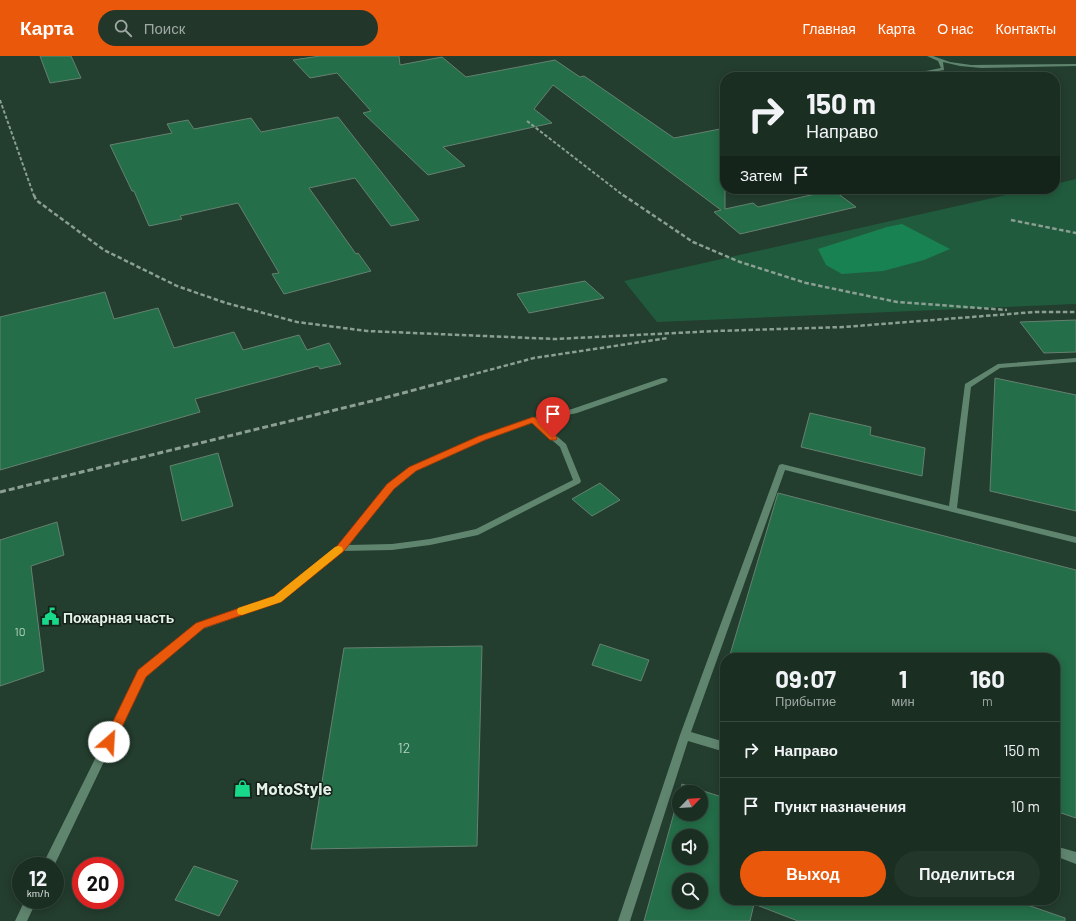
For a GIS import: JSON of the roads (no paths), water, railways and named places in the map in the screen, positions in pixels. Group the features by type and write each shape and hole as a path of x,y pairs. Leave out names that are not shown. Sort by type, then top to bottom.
{"lane":[{"path":"929,56 940,61 960,66 1076,65"},
{"path":"926,72 943,69 940,61"},
{"path":"952,509 968,386 998,366 1076,360"},
{"path":"52,857 142,673 200,626 278,599 340,548 391,487 413,469 482,438 533,420 574,411 664,380"},
{"path":"340,548 392,547 430,542 478,532 577,481 563,446 533,420"},
{"path":"624,921 685,735 782,467 1076,540"},
{"path":"685,735 720,746"},
{"path":"1060,853 1076,858"},
{"path":"21,921 27,909"}],"railway":[{"path":"0,100 34,196"},
{"path":"527,121 624,196"},
{"path":"34,195 36,200 104,250 177,286 226,303 297,322 367,331 555,339 716,331 844,327 1035,312 1076,312"},
{"path":"623,195 693,242 740,262 806,283 897,302 1007,310"},
{"path":"1011,220 1076,233"},
{"path":"463,377 534,358 668,338"},
{"path":"0,492 384,398 467,376"}],"place":[{"name":"Пожарная часть","path":"50,617"},
{"name":"MotoStyle","path":"243,788"}]}
